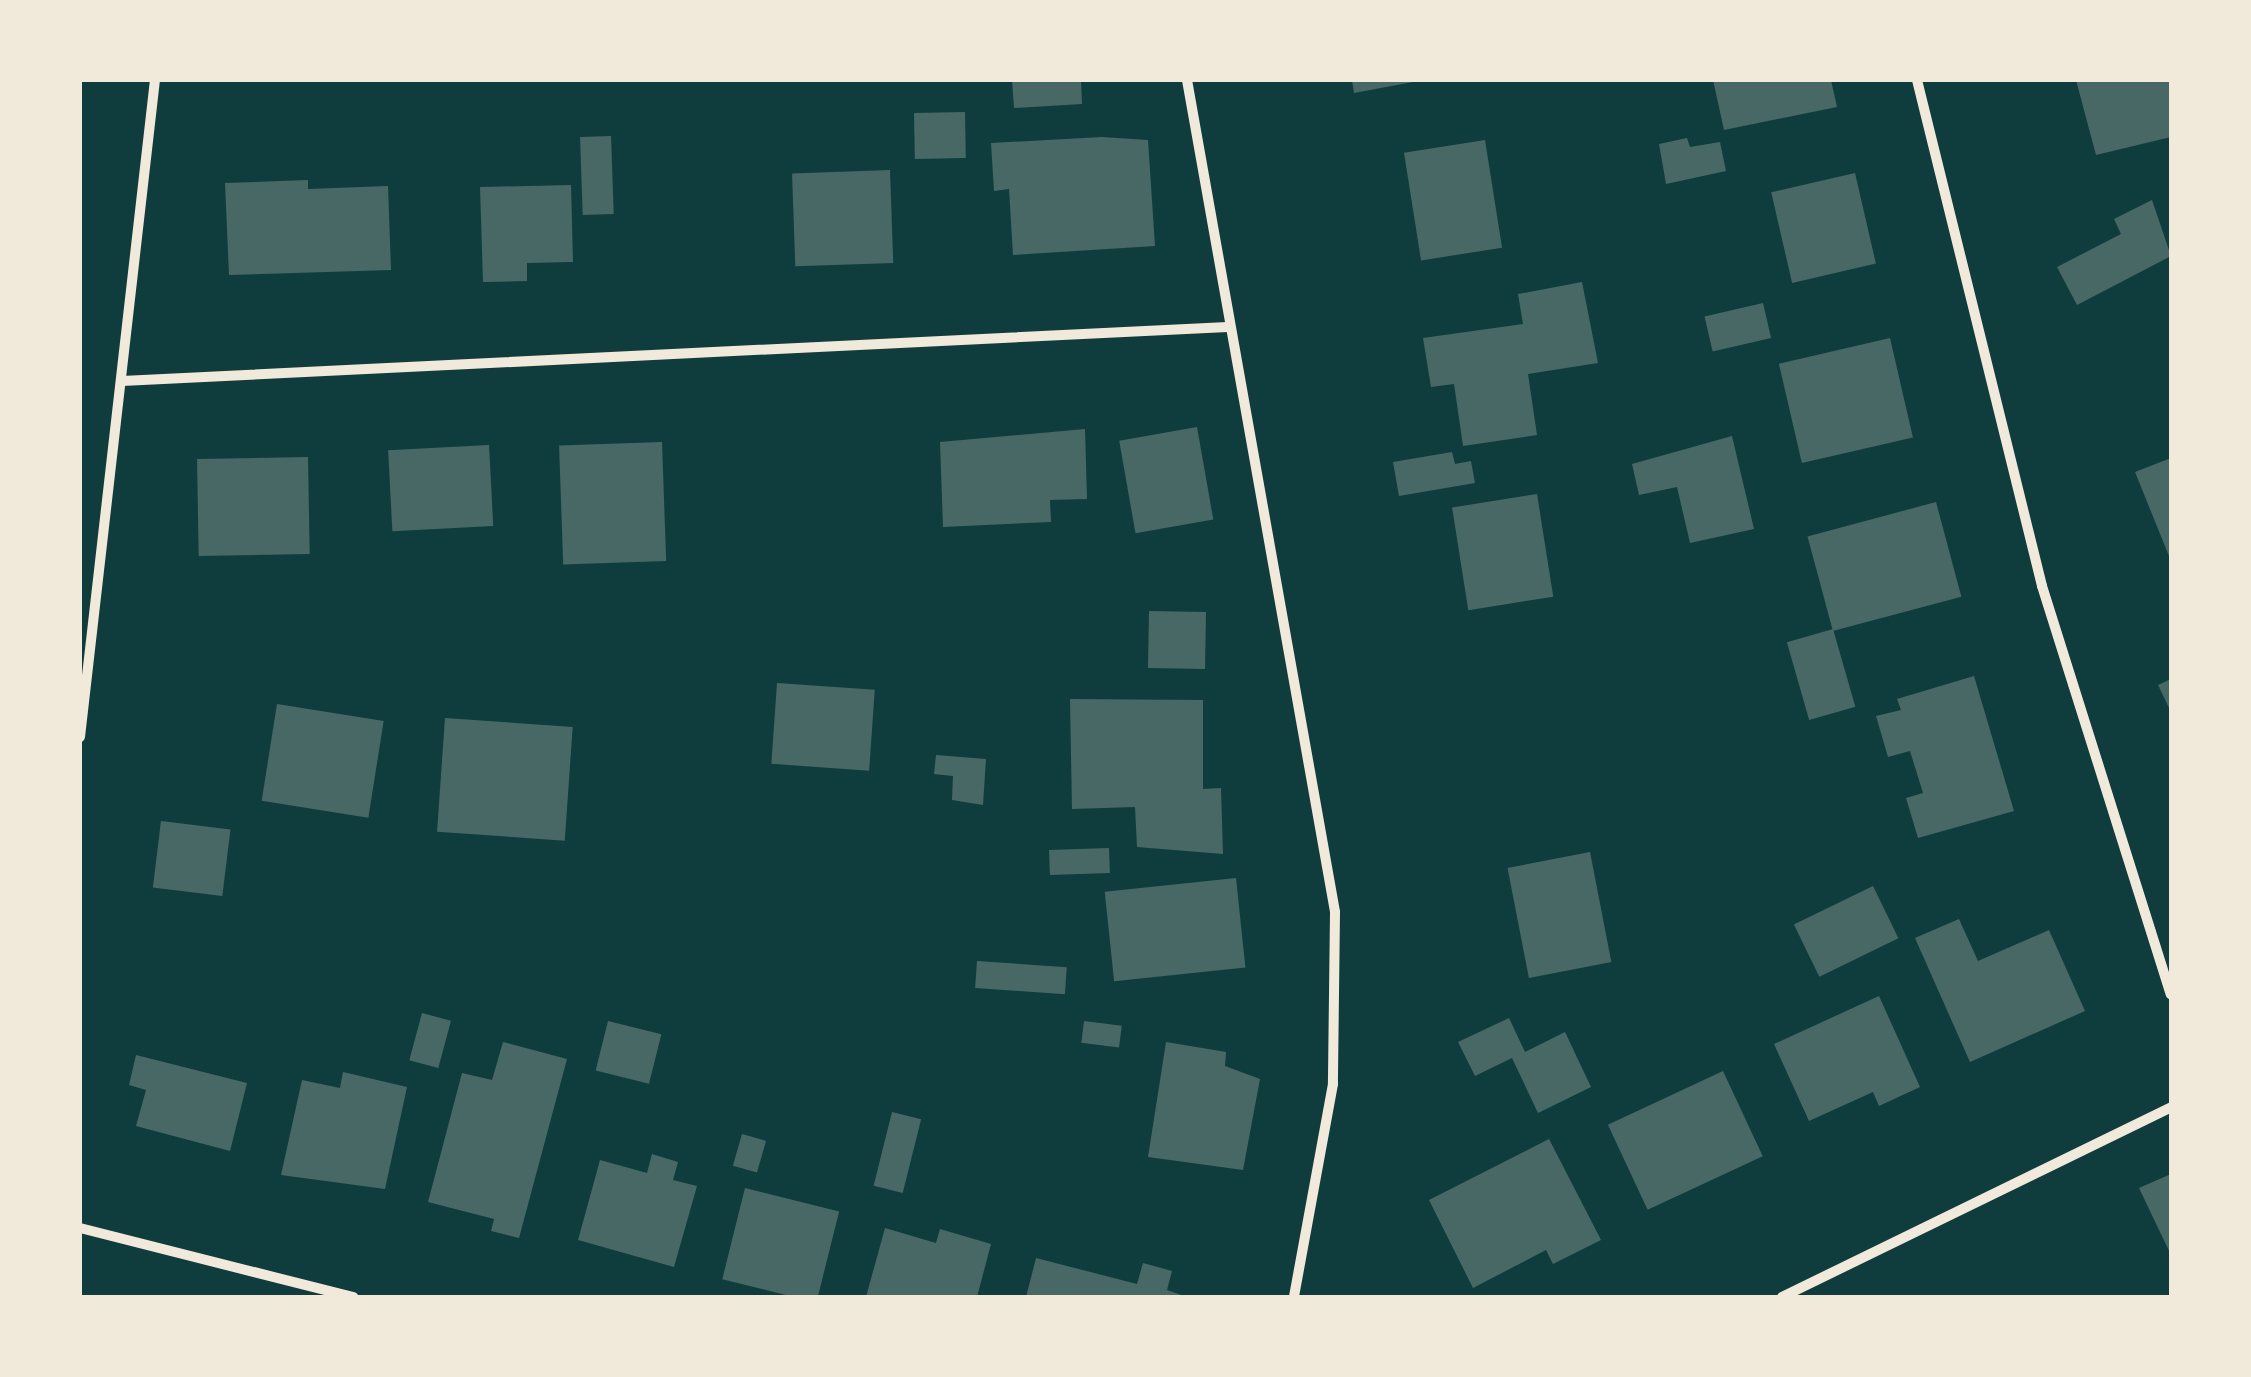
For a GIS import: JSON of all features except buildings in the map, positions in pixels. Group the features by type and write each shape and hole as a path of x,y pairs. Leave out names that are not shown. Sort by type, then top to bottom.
{"street":[{"path":"80,737 155,80"},
{"path":"1187,80 1334,912 1333,1084 1294,1297"},
{"path":"1917,80 2042,586 2171,994"},
{"path":"122,381 1228,327"},
{"path":"1782,1297 2171,1107"},
{"path":"80,1228 353,1297"}]}
